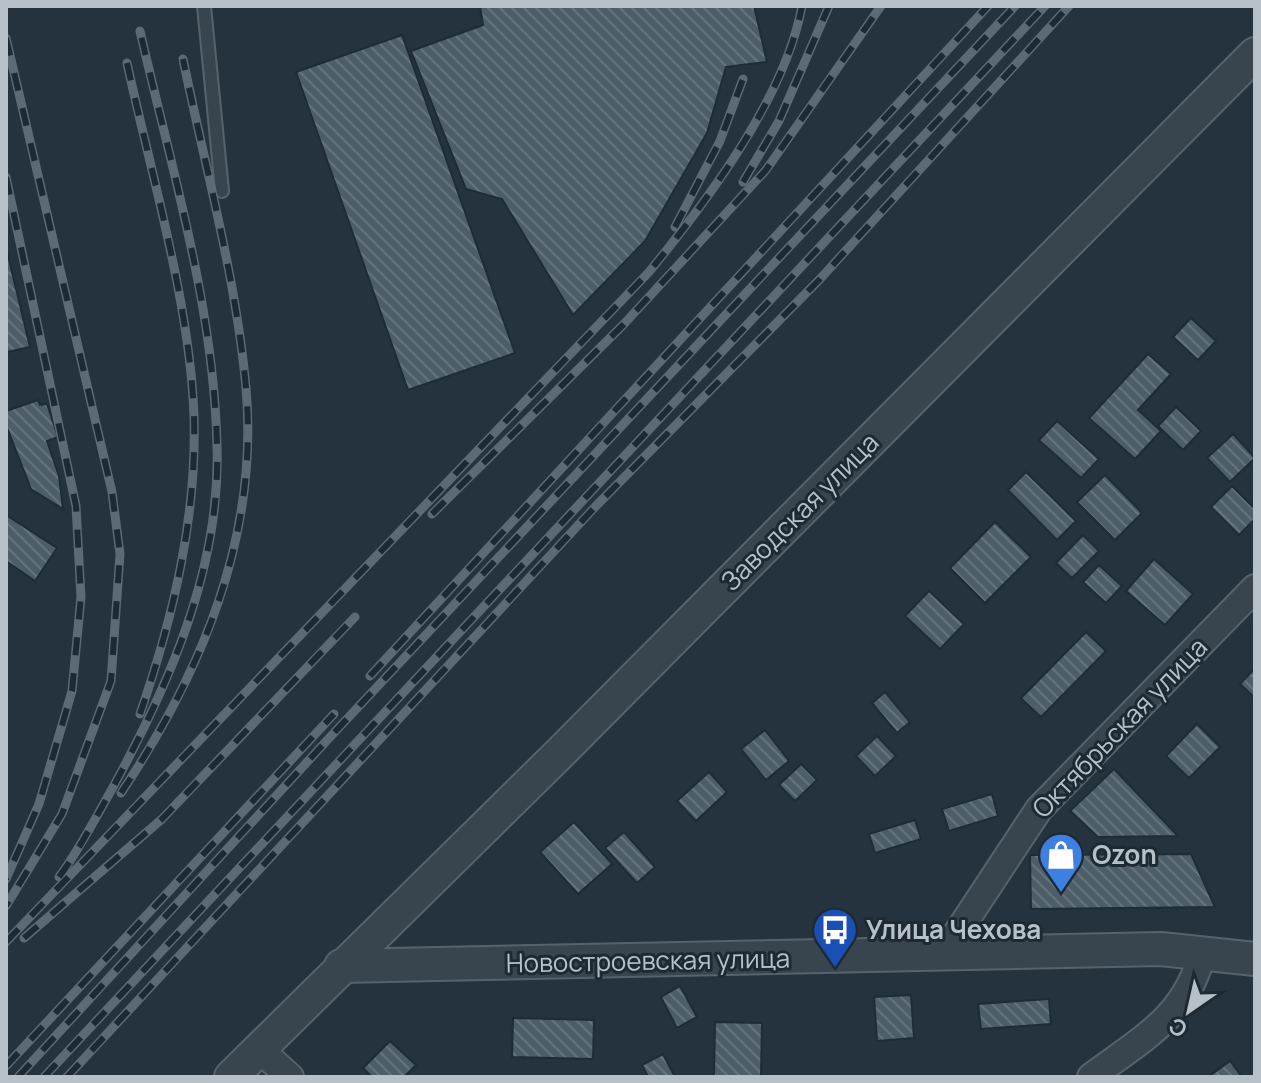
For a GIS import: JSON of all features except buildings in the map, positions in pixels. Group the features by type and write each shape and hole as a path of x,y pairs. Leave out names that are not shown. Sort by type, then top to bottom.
{"street":[{"name":"Заводская улица","path":"341,966 560,753 1255,54"},
{"name":"Октябрьская улица","path":"942,956 1039,809 1255,588"},
{"name":"Новостроевская улица","path":"341,966 942,956 1161,949 1255,959"},
{"path":"1091,1077 1175,1014 1196,979 1202,953"},
{"path":"231,1077 341,966"},
{"path":"258,1048 290,1077"}],"lane":[{"path":"204,6 222,191"}],"railway":[{"path":"6,942 649,272 741,147 779,76 802,6"},
{"path":"743,182 779,121 829,6"},
{"path":"432,514 623,325 766,170 881,6"},
{"path":"370,676 988,6"},
{"path":"18,1077 331,736 1015,6"},
{"path":"44,1077 1045,6"},
{"path":"67,1077 595,507 820,279 1069,6"},
{"path":"59,877 112,789 171,667 201,581 216,492 217,446 208,341 189,237 140,31"},
{"path":"6,38 112,492 120,554 111,681 62,814 6,906"},
{"path":"121,793 177,699 219,601 234,549 248,443 246,388 235,305 183,59"},
{"path":"127,63 177,284 191,373 194,416 187,530 163,641 140,714"},
{"path":"675,227 720,141 743,79"},
{"path":"6,177 76,506 81,597 72,691 39,804 6,879"},
{"path":"24,938 162,819 355,617"},
{"path":"6,1066 334,714"}],"place":[{"name":"Ozon","path":"1061,894"},
{"name":"Улица Чехова","path":"835,969"}]}
